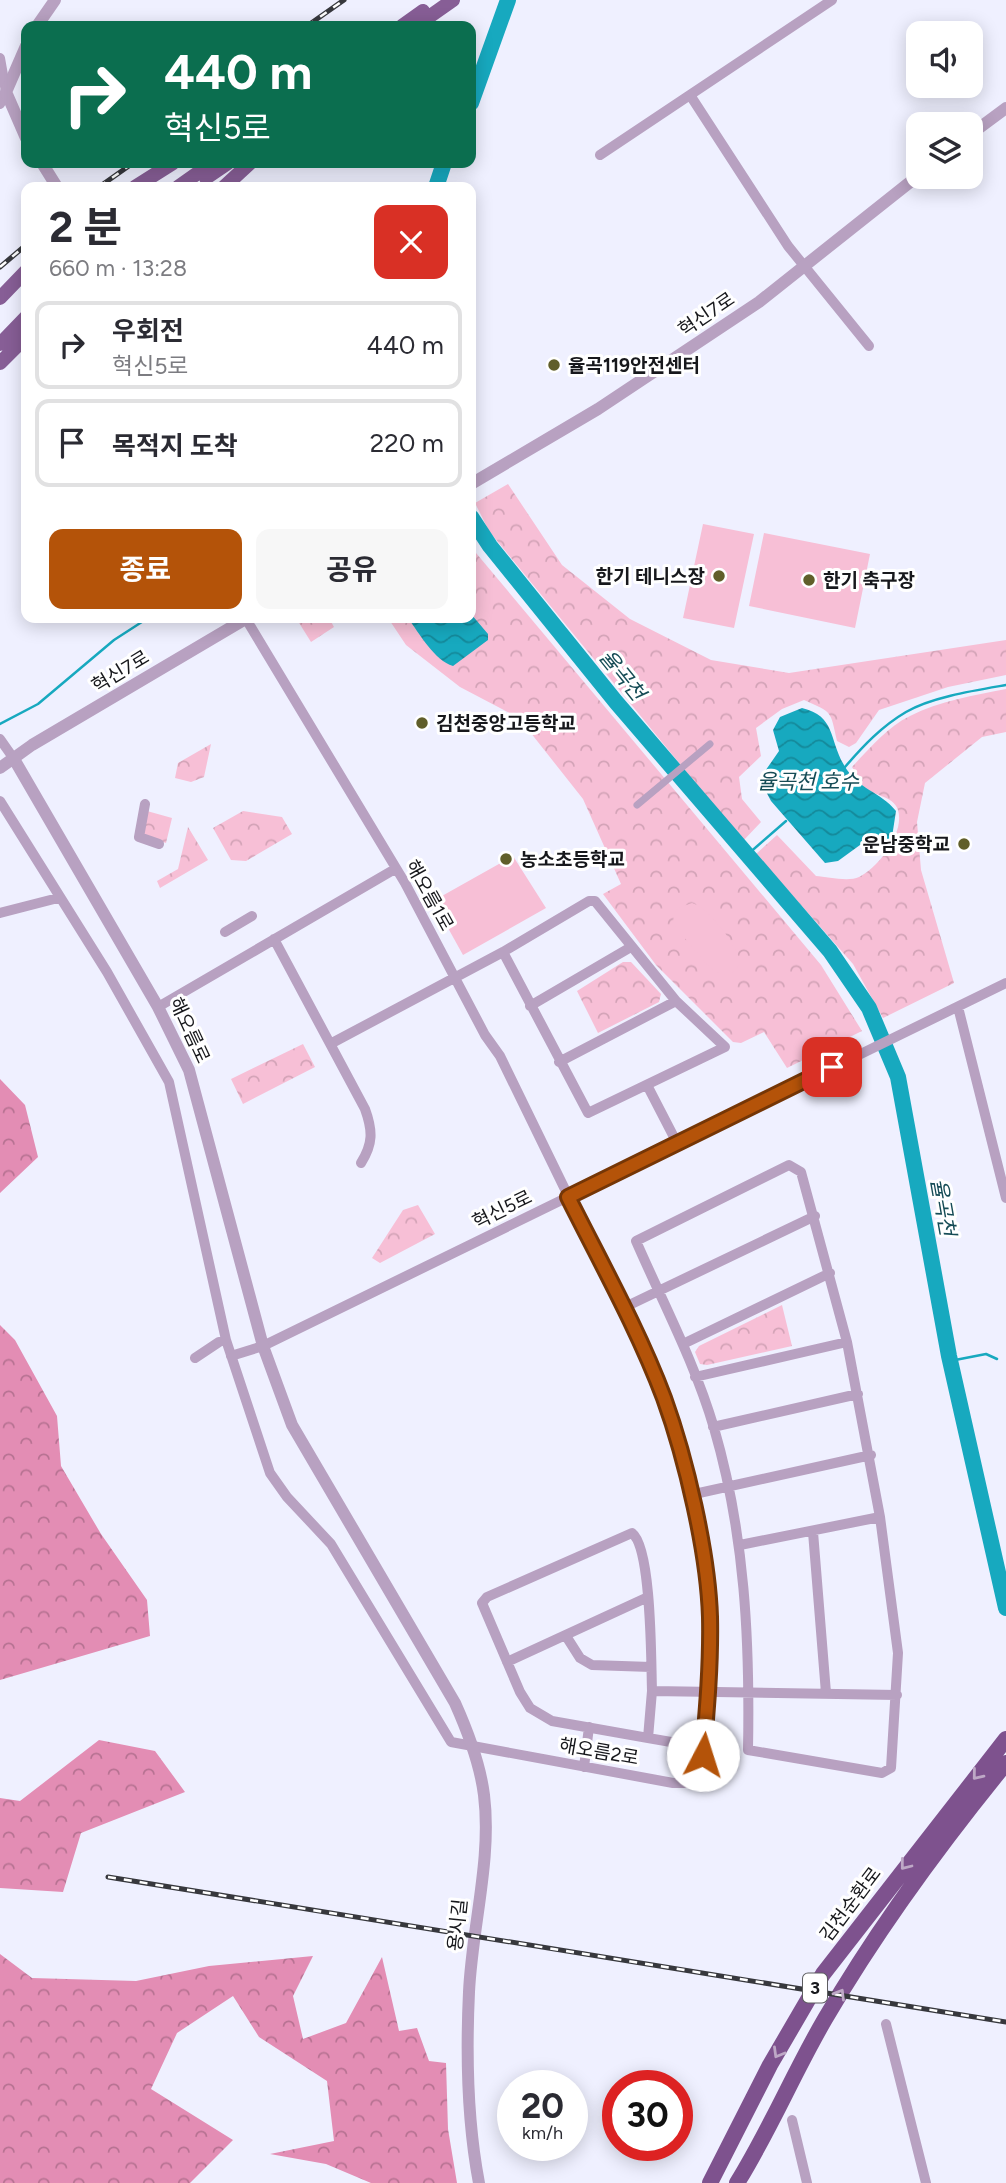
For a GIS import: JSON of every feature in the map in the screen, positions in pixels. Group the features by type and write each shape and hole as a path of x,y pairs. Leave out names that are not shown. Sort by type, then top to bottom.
{"highway":[{"name":"김천순환로","path":"737,2183 824,2021 860,1961 1006,1739"},
{"name":"김천순환로","path":"710,2183 771,2065 823,1974 953,1816 1006,1762"}],"main road":[{"path":"411,21 447,1"},
{"path":"422,21 447,1"},
{"path":"143,182 165,168"},
{"path":"185,182 205,168"},
{"path":"201,182 221,168"},
{"path":"229,182 245,168"},
{"path":"0,298 21,276"},
{"path":"0,332 21,310"},
{"path":"0,345 21,322"},
{"path":"0,363 21,342"}],"street":[{"path":"40,21 55,0"},
{"path":"600,155 832,0"},
{"path":"0,104 21,56"},
{"path":"0,58 3,92 21,128"},
{"path":"690,95 805,268 869,346"},
{"path":"983,125 1006,108"},
{"name":"혁신7로","path":"476,481 598,409 805,268 906,186"},
{"name":"혁신7로","path":"0,768 238,623"},
{"name":"해오름1로","path":"249,623 396,869 485,1035 500,1056 568,1197"},
{"path":"0,739 14,759"},
{"path":"638,805 710,744"},
{"name":"해오름로","path":"14,759 158,1007 189,1070 263,1346 292,1425 455,1703 473,1746"},
{"name":"해오름2로","path":"0,801 58,898 107,972 169,1082 231,1356 270,1473 287,1497 331,1544 451,1742 685,1783 695,1779 703,1755 709,1692 710,1614 690,1495 664,1400 623,1308 568,1197"},
{"path":"145,804 138,834 141,839 159,844"},
{"path":"158,1007 396,869"},
{"path":"0,913 58,898"},
{"path":"332,1043 503,953 589,901 601,906 676,1001 725,1047 588,1113 503,953"},
{"path":"225,932 252,916"},
{"path":"274,939 332,1043 370,1127 371,1145 361,1164"},
{"path":"530,1006 631,947"},
{"name":"혁신5로","path":"231,1356 263,1346 1006,983"},
{"path":"559,1062 676,1001"},
{"path":"958,1007 1004,1177 1006,1198"},
{"path":"647,1085 677,1143"},
{"path":"789,1165 801,1172 830,1273 871,1455 898,1653 891,1768 882,1773 748,1750 749,1693 740,1545 729,1487 713,1427 683,1345 636,1241 789,1165"},
{"path":"623,1308 815,1216"},
{"path":"683,1345 830,1273"},
{"path":"195,1358 219,1342"},
{"path":"695,1377 846,1342"},
{"path":"713,1427 858,1394"},
{"path":"690,1495 871,1455"},
{"path":"740,1545 880,1517"},
{"path":"813,1532 826,1693"},
{"path":"648,1738 652,1691 649,1597 640,1543 632,1533 626,1533 487,1597 482,1603 483,1611 520,1692 539,1715 589,1727 648,1738 671,1742"},
{"path":"507,1662 649,1597"},
{"path":"566,1636 580,1658 592,1665 651,1667"},
{"path":"652,1691 897,1695"},
{"path":"584,1766 589,1727"},
{"name":"용시길","path":"473,1746 484,1794 485,1825 469,1993 469,2110 479,2183"},
{"path":"886,2024 926,2183"},
{"path":"792,2120 807,2183"}],"green space":[{"path":"508,484 562,565 630,619 711,660 789,673 1006,640 1006,675 948,687 879,710 856,743 849,747 837,741 829,714 820,708 804,700 782,709 756,728 761,756 739,777 742,799 761,822 743,841 489,531 476,502"},
{"name":"한기 테니스장","path":"703,524 754,534 734,628 683,618"},
{"name":"한기 축구장","path":"764,533 870,554 855,628 749,606"},
{"path":"476,553 821,965 862,1031 787,1068 764,1032 741,1043 733,1042 656,965 603,894 621,884 583,799 519,718 460,687 406,645 391,623 476,623"},
{"path":"299,623 332,623 334,627 311,642"},
{"path":"1006,689 1006,732 982,737 925,783 917,822 921,870 954,983 883,1018 853,964 756,854 777,835 816,876 838,879 859,877 882,858 894,839 899,819 898,810 892,801 863,786 852,767 886,732 910,716 945,702"},
{"path":"211,744 204,777 191,782 175,778 178,763"},
{"path":"147,811 172,818 166,843 142,835"},
{"path":"243,811 282,817 292,834 246,861 231,860 213,828"},
{"path":"188,827 208,860 160,888 157,881 178,869"},
{"path":"513,856 546,908 463,955 433,901"},
{"path":"692,903 706,912 729,938 740,963 734,971 721,974 714,970 677,929 673,921 678,908"},
{"path":"623,962 631,962 661,994 659,1002 598,1033 577,991"},
{"path":"303,1044 315,1067 243,1104 231,1079"},
{"path":"0,1079 25,1105 38,1157 0,1193"},
{"path":"418,1205 435,1234 380,1263 372,1258 403,1210"},
{"path":"782,1305 792,1346 707,1365 700,1364 695,1352 699,1346"},
{"path":"0,1325 15,1340 57,1416 61,1466 101,1534 147,1600 150,1636 0,1680"},
{"path":"99,1740 155,1751 185,1792 81,1833 63,1892 0,1888 0,1798 20,1801"},
{"path":"0,1954 32,1978 136,1981 209,1966 313,1956 293,1996 303,2039 346,2023 382,1957 399,2031 417,2028 429,2061 446,2063 448,2129 457,2183 371,2183 326,2164 270,2154 334,2141 327,2081 259,2037 233,1996 177,2033 151,2089 233,2140 190,2183 0,2183"}],"water":[{"path":"476,620 488,634 488,640 453,666 434,653 412,623 476,623"},
{"name":"율곡천 호수","path":"802,708 821,717 826,723 839,756 856,780 896,811 892,837 885,845 860,845 838,861 825,863 771,801 761,777 779,751 773,730 780,717"}],"waterway":[{"name":"율곡천","path":"476,89 508,0"},
{"name":"율곡천","path":"438,182 442,168"},
{"name":"율곡천","path":"476,525 490,546 616,702 830,951 869,1008 898,1077 949,1356 1006,1608"},
{"path":"0,724 38,704 114,640 140,623"},
{"name":"율곡천","path":"845,767 881,730 916,707 954,695 1006,685"},
{"name":"율곡천","path":"747,855 786,821"},
{"path":"950,1361 986,1354 997,1359"}],"railway":[{"path":"314,21 344,0"},
{"path":"106,182 126,168"},
{"path":"0,267 21,249"},
{"path":"108,1877 1006,2022"}],"place":[{"name":"율곡119안전센터","path":"554,365"},
{"name":"한기 테니스장","path":"719,576"},
{"name":"한기 축구장","path":"809,580"},
{"name":"김천중앙고등학교","path":"422,723"},
{"name":"운남중학교","path":"964,844"},
{"name":"농소초등학교","path":"506,859"}],"route":[{"path":"703,1755 709,1692 710,1614 690,1495 671,1421 652,1368 568,1197 832,1067"}]}
